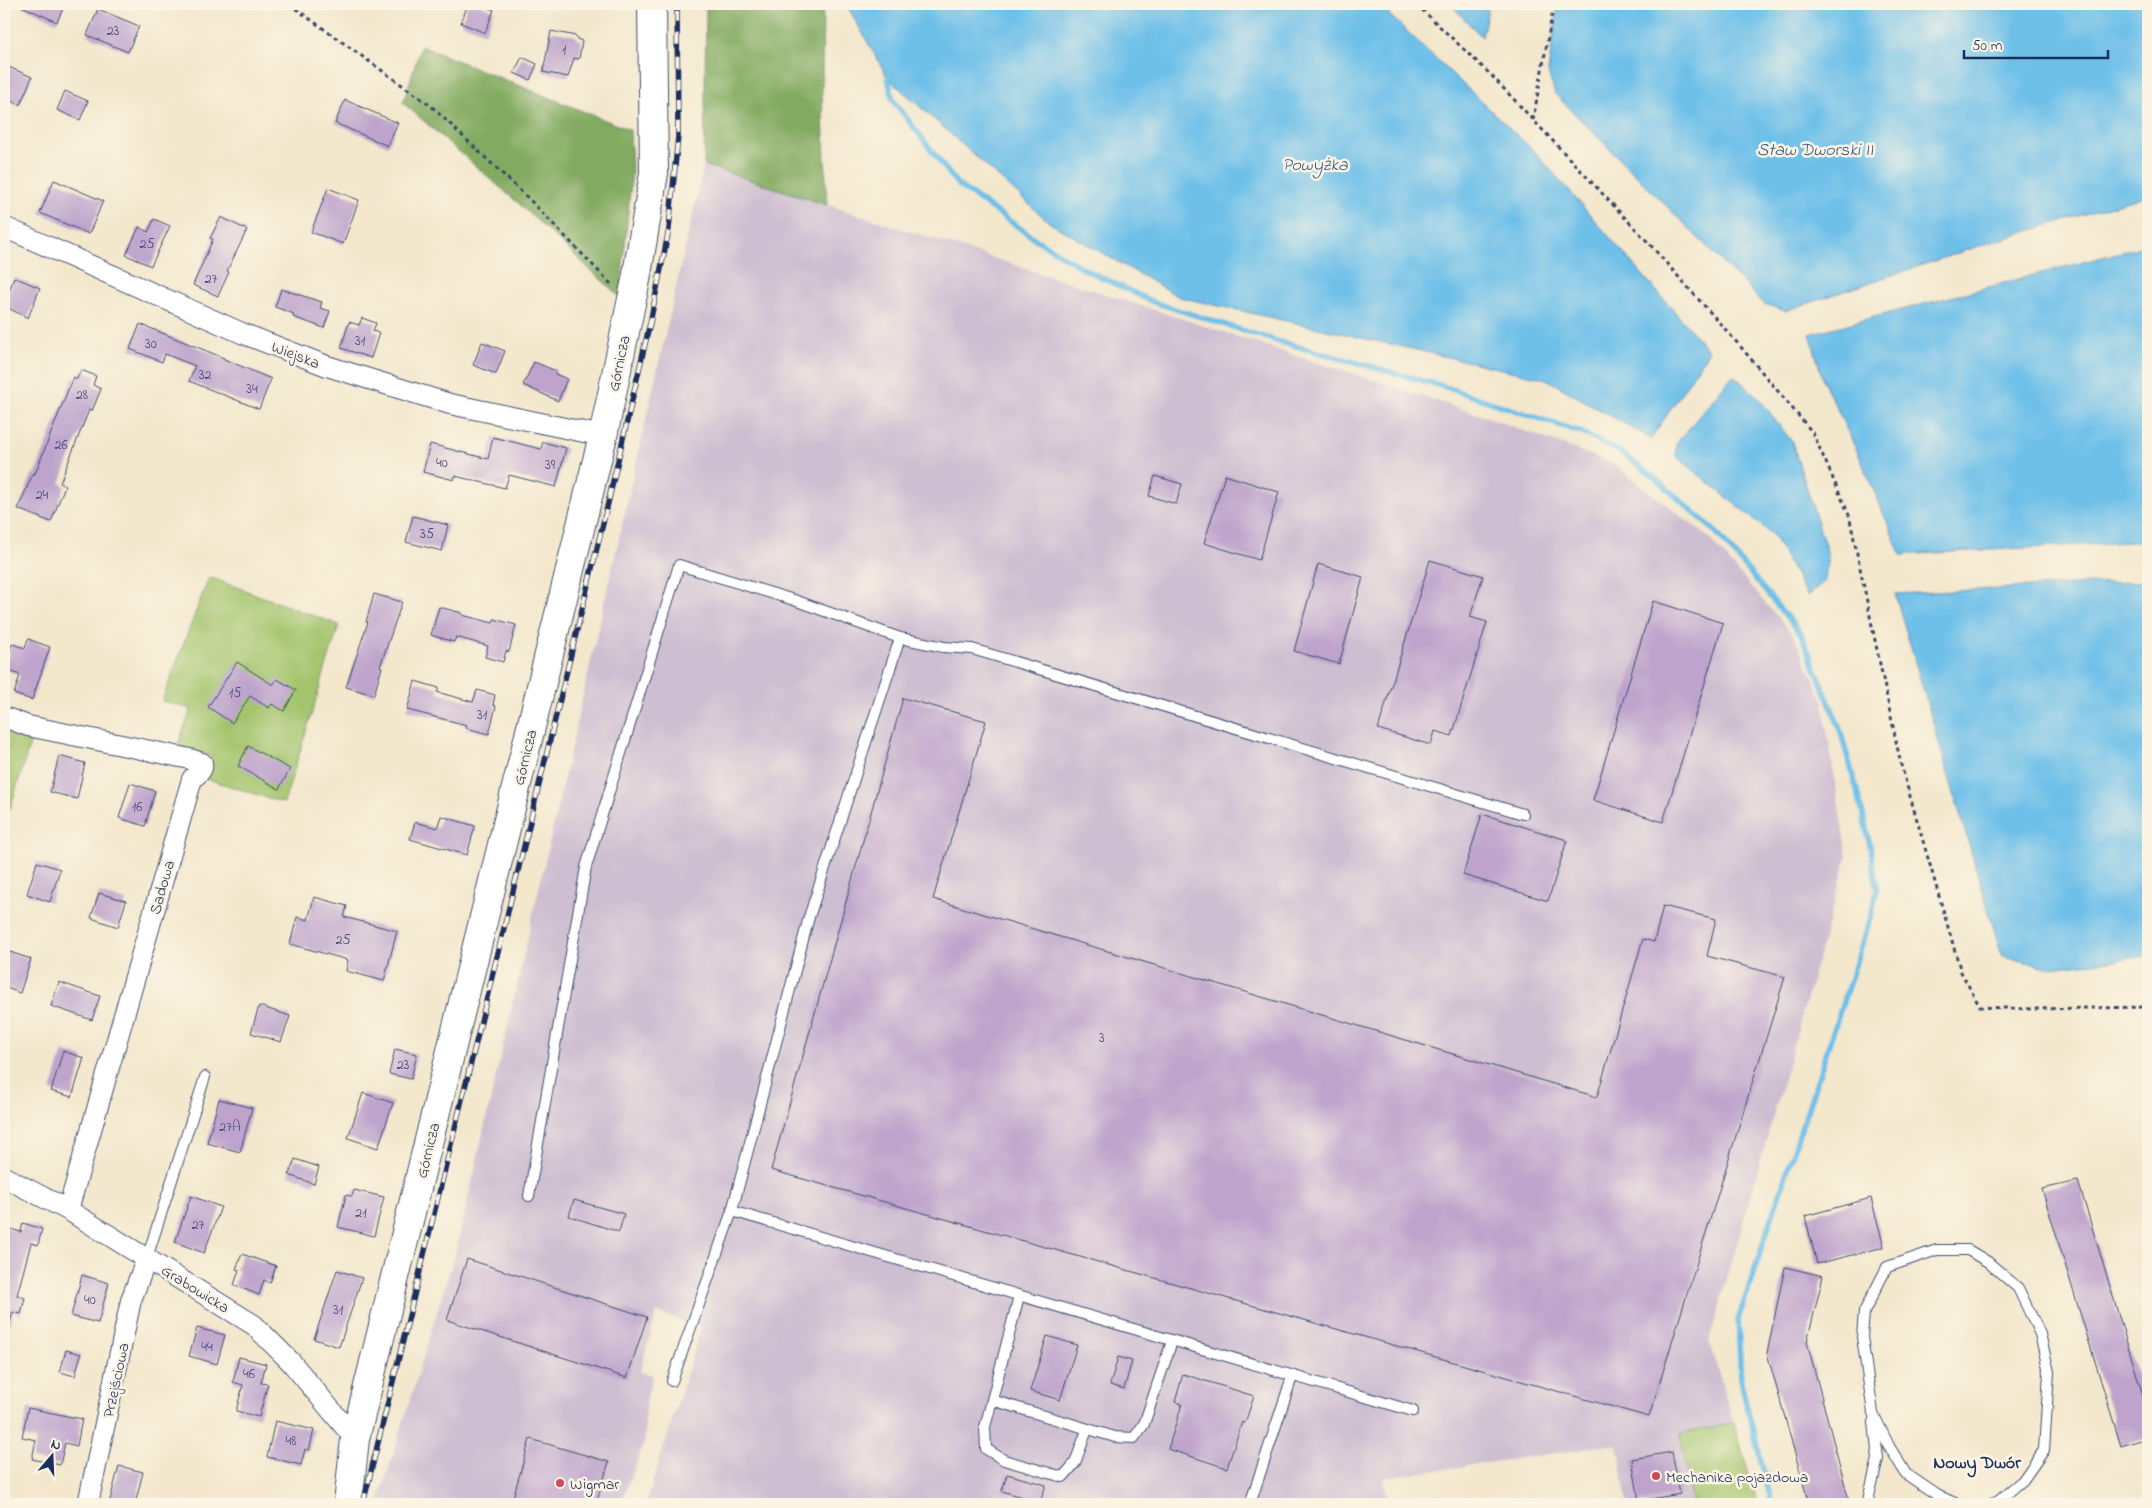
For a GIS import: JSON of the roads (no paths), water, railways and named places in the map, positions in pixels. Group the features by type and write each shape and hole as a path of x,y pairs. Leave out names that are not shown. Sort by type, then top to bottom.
{"street":[{"name":"Górnicza","path":"348,1504 356,1439 603,436 630,305 654,173 652,4"},
{"name":"Wiejska","path":"4,227 244,334 327,366 450,404 603,436"},
{"name":"Sadowa","path":"4,717 28,726 202,763 201,771 192,779 68,1210"},
{"name":"Grabowicka","path":"4,1177 68,1210 254,1325 290,1362 356,1439"},
{"name":"Przejściowa","path":"88,1504 131,1300 147,1258"}],"lane":[{"path":"529,1196 586,867 679,565 794,600 900,638 944,647 972,649 1522,814"},
{"path":"672,1381 732,1211 809,917 900,638"},
{"path":"147,1258 205,1077"},
{"path":"732,1211 1413,1411"},
{"path":"1867,1504 1878,1459 1862,1337 1864,1312 1887,1268 1937,1250 1968,1250 1988,1262 2018,1288 2040,1334 2049,1372 2044,1450 2023,1480 1991,1504"},
{"path":"1019,1296 985,1427 986,1449 1004,1460 1063,1477 1075,1463 1087,1430"},
{"path":"992,1400 1087,1430 1115,1437 1134,1438 1144,1424 1172,1341"},
{"path":"1250,1504 1292,1377"},
{"path":"1873,1414 1906,1474 1938,1495 1958,1504"}],"water":[{"name":"Powyżka","path":"846,4 1378,4 1536,153 1709,351 1651,439 1546,379 1179,297 1050,223 888,78"},
{"path":"1450,4 1489,4 1482,37"},
{"name":"Staw Dworski II","path":"1558,4 2148,4 2148,195 1979,246 1785,311 1764,304 1555,94 1548,72"},
{"path":"2148,245 2148,541 1901,555 1858,453 1823,380 1810,334"},
{"path":"1733,375 1758,397 1792,442 1828,555 1825,581 1807,596 1773,535 1676,456 1676,444"},
{"path":"2148,581 2148,956 2051,968 2002,956 1895,594"}],"waterway":[{"path":"888,78 893,100 958,185 1037,240 1082,268 1153,302 1277,341 1442,386 1580,432 1622,453 1655,478 1717,533 1801,634 1839,726 1859,797 1871,850 1877,889 1871,917 1738,1320 1741,1383 1772,1504"}],"railway":[{"path":"363,1504 608,503 650,323 669,229 678,136 677,4"}],"place":[{"name":"Mechanika pojazdowa","path":"1656,1476"},
{"name":"Wigmar","path":"560,1483"}],"district":[{"name":"Nowy Dwór","path":"1977,1462"}]}
